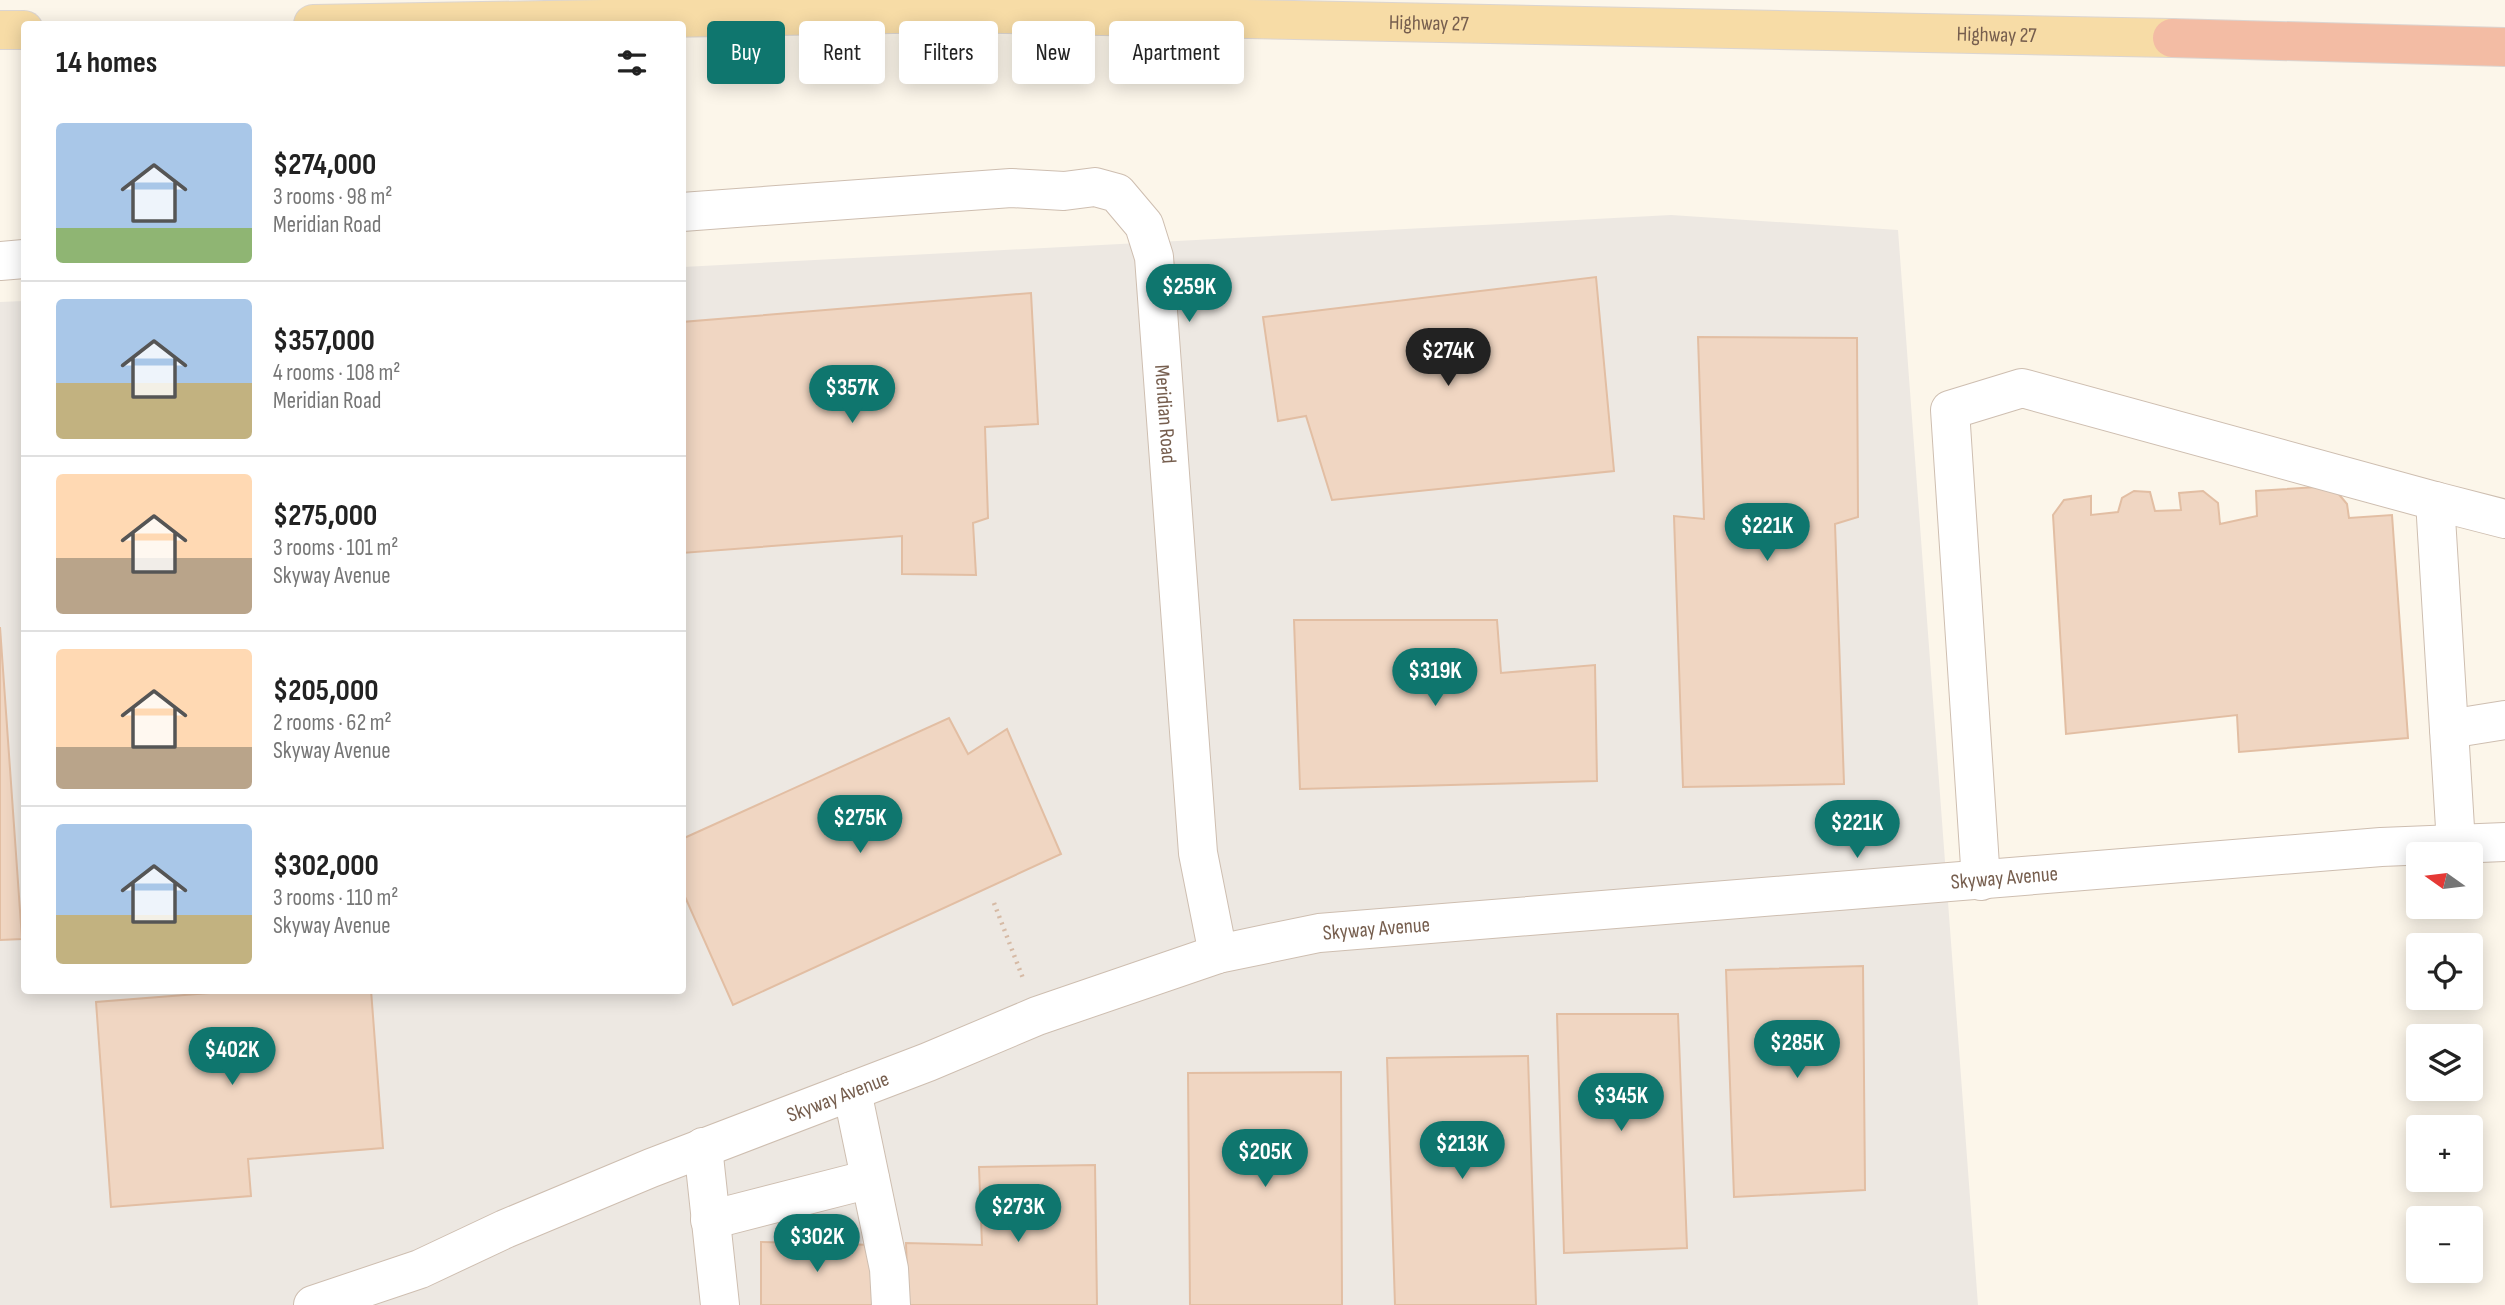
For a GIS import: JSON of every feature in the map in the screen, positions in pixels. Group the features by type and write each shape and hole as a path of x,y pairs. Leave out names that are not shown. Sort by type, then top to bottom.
{"highway":[{"name":"Highway 27","path":"2172,38 2505,47"}],"main road":[{"name":"Highway 27","path":"487,21 952,13 2172,38"},
{"path":"0,30 21,30"}],"street":[{"name":"Meridian Road","path":"686,212 1011,188 1064,191 1095,187 1117,193 1144,225 1154,257 1198,853 1218,954"},
{"path":"0,261 21,259"},
{"path":"1981,881 1950,410 2022,388 2505,519"},
{"path":"2435,501 2456,842"},
{"path":"2449,729 2505,720"},
{"name":"Skyway Avenue","path":"2483,843 2505,842"},
{"name":"Skyway Avenue","path":"313,1305 420,1269 505,1229 703,1147 928,1062 1037,1016 1218,954 1319,933 2406,847"},
{"path":"852,1091 889,1269 891,1305"},
{"path":"703,1147 720,1305"},
{"path":"710,1220 870,1179"}],"path":[{"path":"995,903 1037,1016"}],"shaded area":[{"path":"1671,215 1898,230 1978,1305 0,1305 0,302 21,301 21,994 686,994 686,267"}],"building":[{"path":"1596,277 1614,471 1332,500 1306,416 1278,421 1263,317"},
{"path":"1031,293 1038,424 985,427 988,518 973,523 976,575 902,574 902,536 686,553 686,322"},
{"path":"1698,337 1857,338 1858,517 1835,524 1844,784 1683,787 1674,516 1704,519"},
{"path":"2332,486 2347,504 2349,518 2392,515 2408,738 2239,752 2237,715 2066,734 2053,515 2064,500 2091,496 2091,515 2118,512 2122,498 2134,491 2150,492 2155,511 2181,510 2179,493 2203,491 2218,503 2220,524 2257,516 2256,491"},
{"path":"1294,620 1497,620 1501,673 1595,665 1597,781 1300,789"},
{"path":"0,627 21,939 0,940"},
{"path":"949,718 968,754 1007,729 1061,854 733,1005 686,899 686,837"},
{"path":"1863,966 1865,1190 1734,1197 1726,970"},
{"path":"197,994 371,994 383,1148 248,1159 251,1196 111,1207 96,1002"},
{"path":"1557,1014 1678,1014 1687,1248 1564,1253"},
{"path":"1528,1056 1536,1305 1395,1305 1387,1058"},
{"path":"1341,1072 1342,1305 1190,1305 1188,1073"},
{"path":"1095,1165 1097,1305 908,1305 906,1243 982,1245 979,1167"},
{"path":"761,1242 874,1245 875,1305 761,1305"}]}
